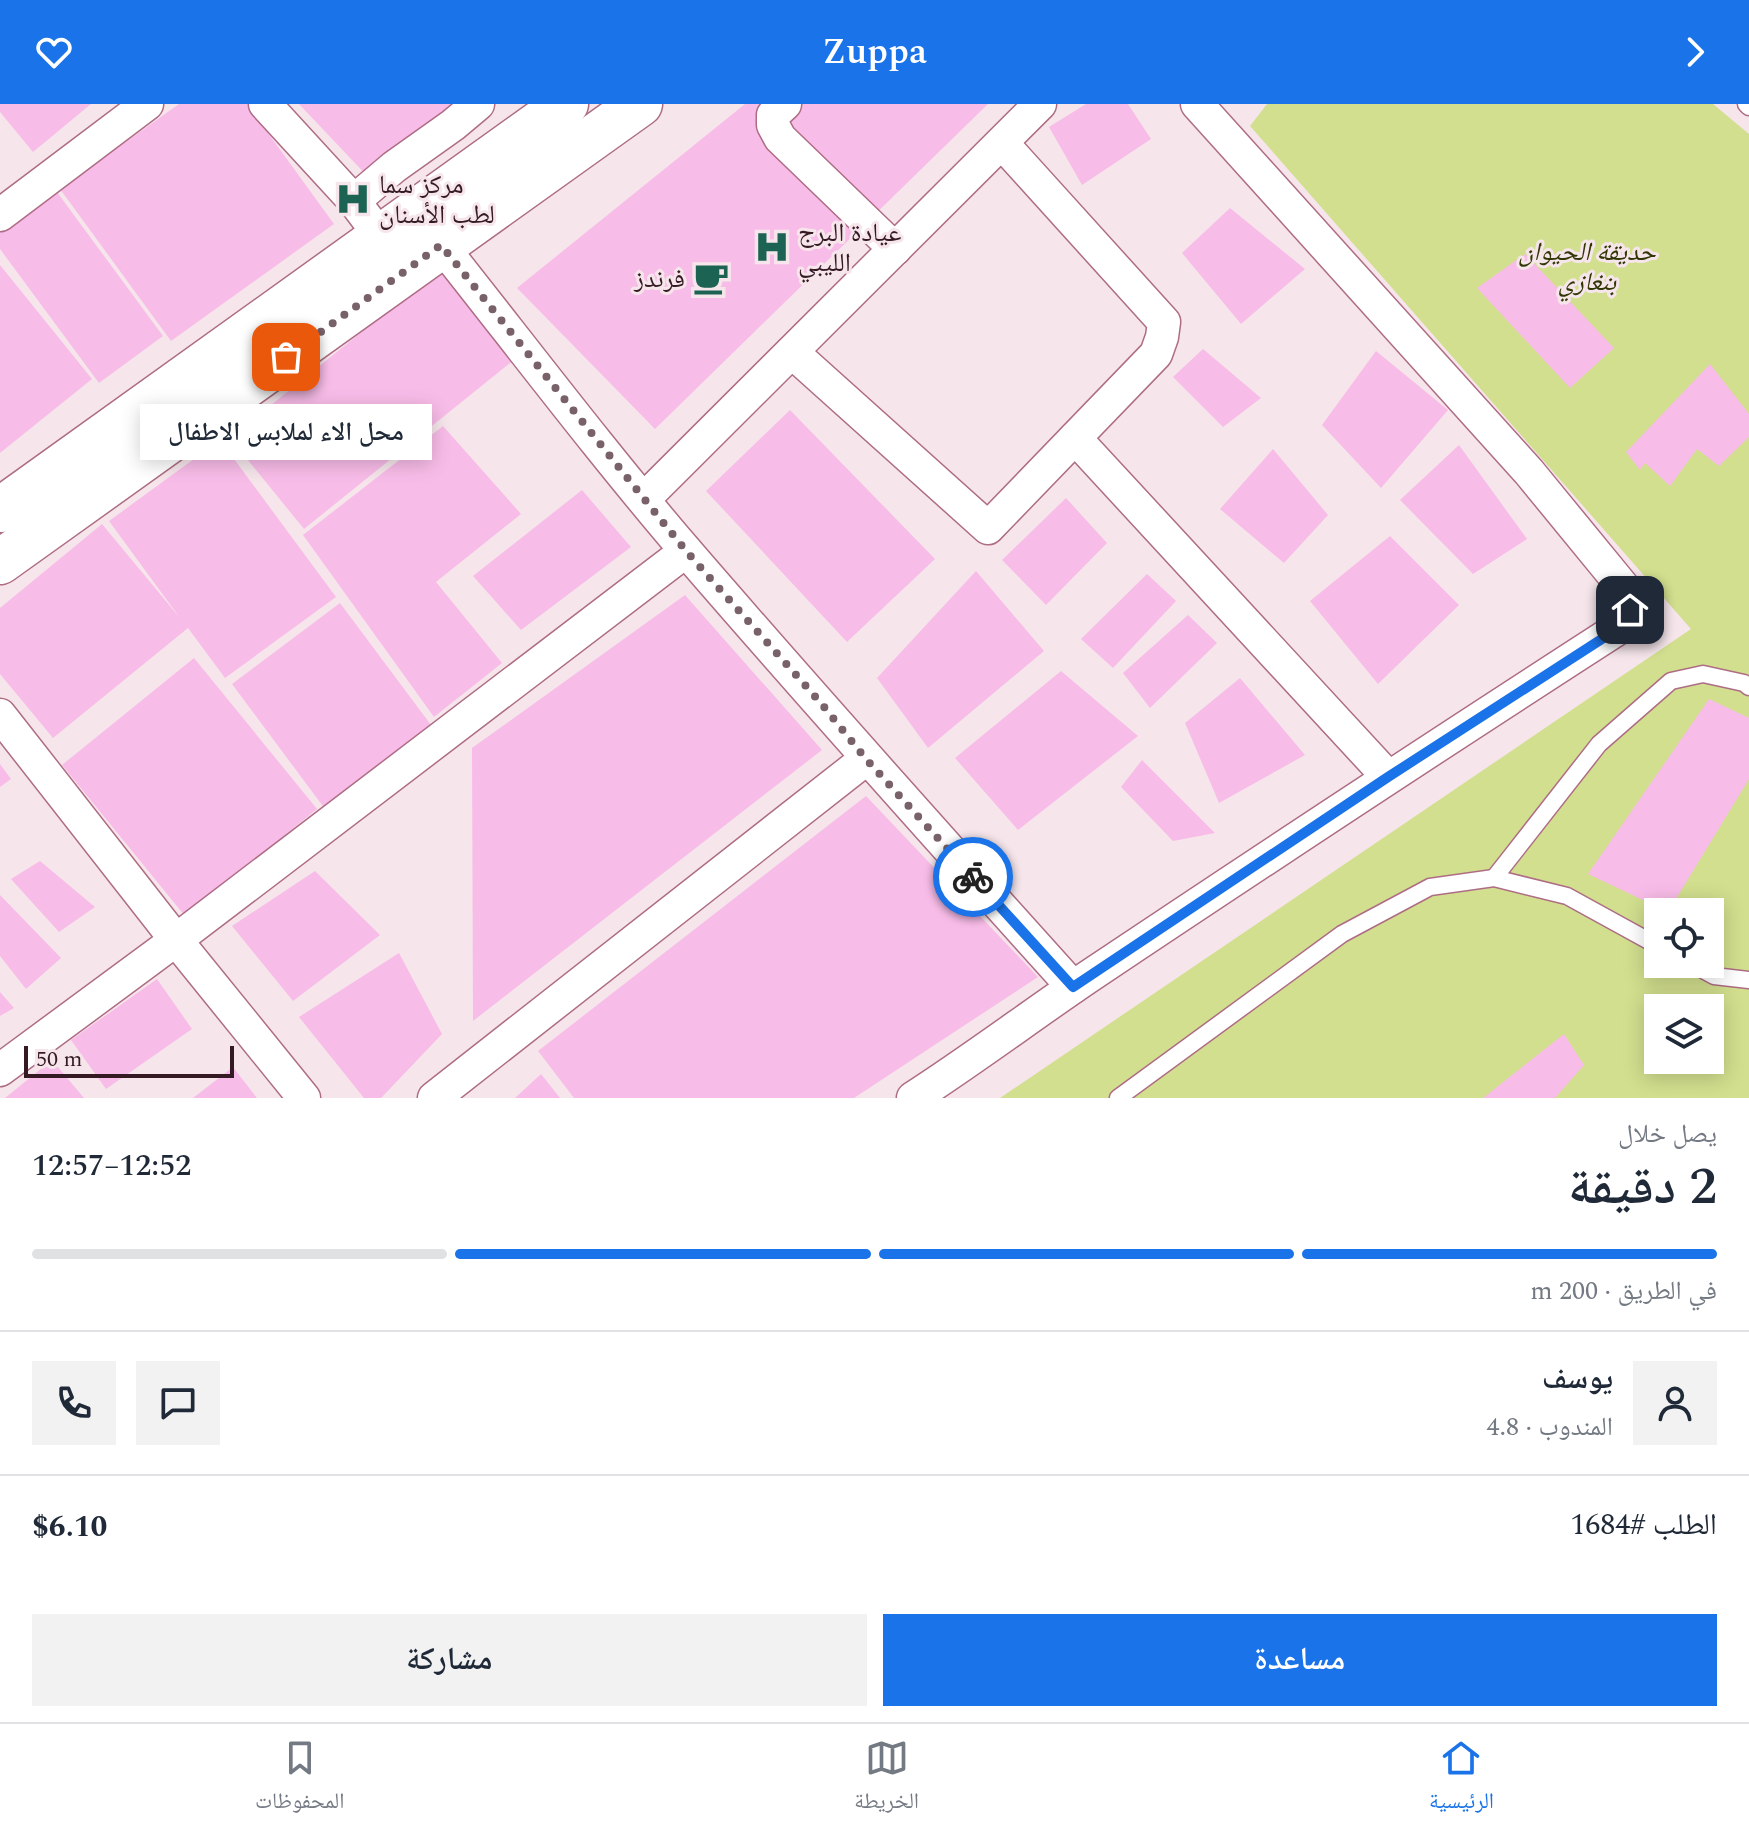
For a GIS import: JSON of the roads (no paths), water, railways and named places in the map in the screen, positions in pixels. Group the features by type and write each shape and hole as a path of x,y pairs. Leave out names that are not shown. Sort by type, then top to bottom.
{"main road":[{"path":"0,510 566,104"},
{"path":"0,562 640,104"}],"street":[{"path":"0,215 147,104"},
{"path":"265,104 354,201 381,237"},
{"path":"354,201 478,104"},
{"path":"785,104 773,115 773,125 780,138 895,249"},
{"path":"644,499 1040,104"},
{"path":"913,1098 1388,777 1625,624 1630,610 1629,594 1529,472 1197,104"},
{"path":"792,352 988,528 1156,354 1164,322 1002,143"},
{"path":"441,245 686,551 820,702 866,759 1073,987"},
{"path":"1075,438 1388,777"},
{"path":"0,1070 176,940 686,551"},
{"path":"0,715 304,1098"},
{"path":"434,1098 866,759"}],"lane":[{"path":"1494,878 1599,744 1671,681 1703,674 1744,683 1749,687"},
{"path":"1118,1098 1342,934 1430,887 1494,878 1567,896 1644,938"},
{"path":"1724,977 1749,980"}],"place":[{"name":"مركز سما لطب الأسنان","path":"353,199"},
{"name":"عيادة البرج الليبي","path":"772,247"},
{"name":"فرندز","path":"711,278"},
{"name":"محل الاء لملابس الاطفال","path":"286,357"}],"park label":[{"name":"حديقة الحيوان بنغازي","path":"1587,266"}]}
